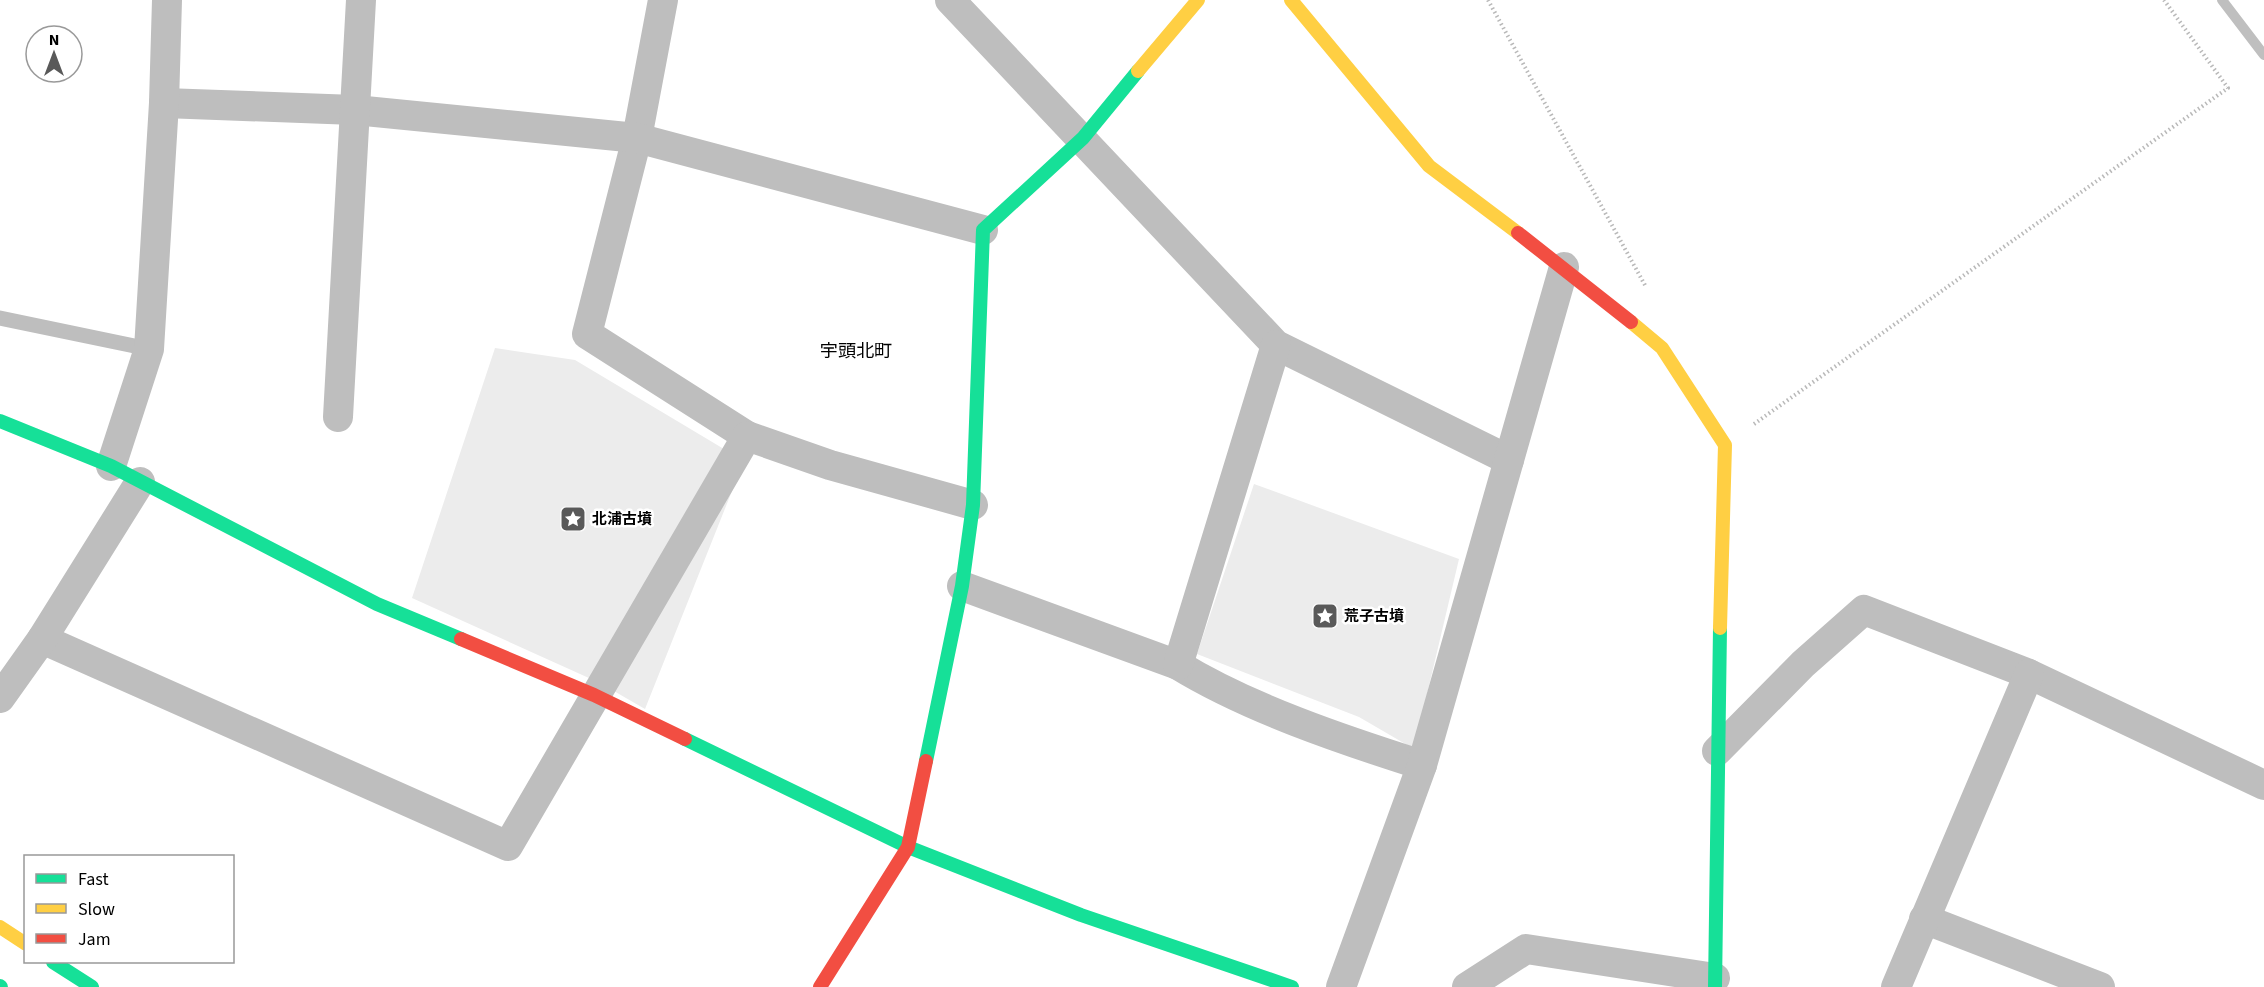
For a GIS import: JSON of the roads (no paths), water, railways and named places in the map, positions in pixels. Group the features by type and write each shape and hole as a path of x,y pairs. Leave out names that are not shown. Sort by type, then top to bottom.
{"main road":[{"path":"820,987 908,847 962,586 973,505 983,230 1083,138 1198,0"},
{"path":"1291,0 1429,166 1564,267 1662,348 1725,445 1717,752 1715,982"},
{"path":"0,421 4,420 111,466 377,604 594,695 908,847 1081,915 1292,987"},
{"path":"0,927 24,943"},
{"path":"55,963 92,987"}],"street":[{"path":"111,466 149,349 164,103 167,0"},
{"path":"338,417 361,0"},
{"path":"663,0 637,138 587,334 747,436 830,465 973,505"},
{"path":"950,0 1083,138 1276,345 1509,460"},
{"path":"164,103 355,110 637,138 983,230"},
{"path":"1341,987 1422,765 1564,267"},
{"path":"1178,665 1276,345"},
{"path":"42,639 508,846 747,436"},
{"path":"0,698 42,639 140,482"},
{"path":"962,586 1178,665 1209,684 1354,743 1422,765"},
{"path":"1717,752 1803,664 1864,610 2029,674 2264,785"},
{"path":"1896,987 2029,674"},
{"path":"1924,919 2100,987"},
{"path":"1467,987 1526,949 1715,982"}],"lane":[{"path":"0,318 149,349"}],"waterway":[{"path":"2222,0 2264,55"}],"place":[{"name":"北浦古墳","path":"573,519"},
{"name":"荒子古墳","path":"1325,616"}],"district":[{"name":"宇頭北町","path":"856,351"}]}
